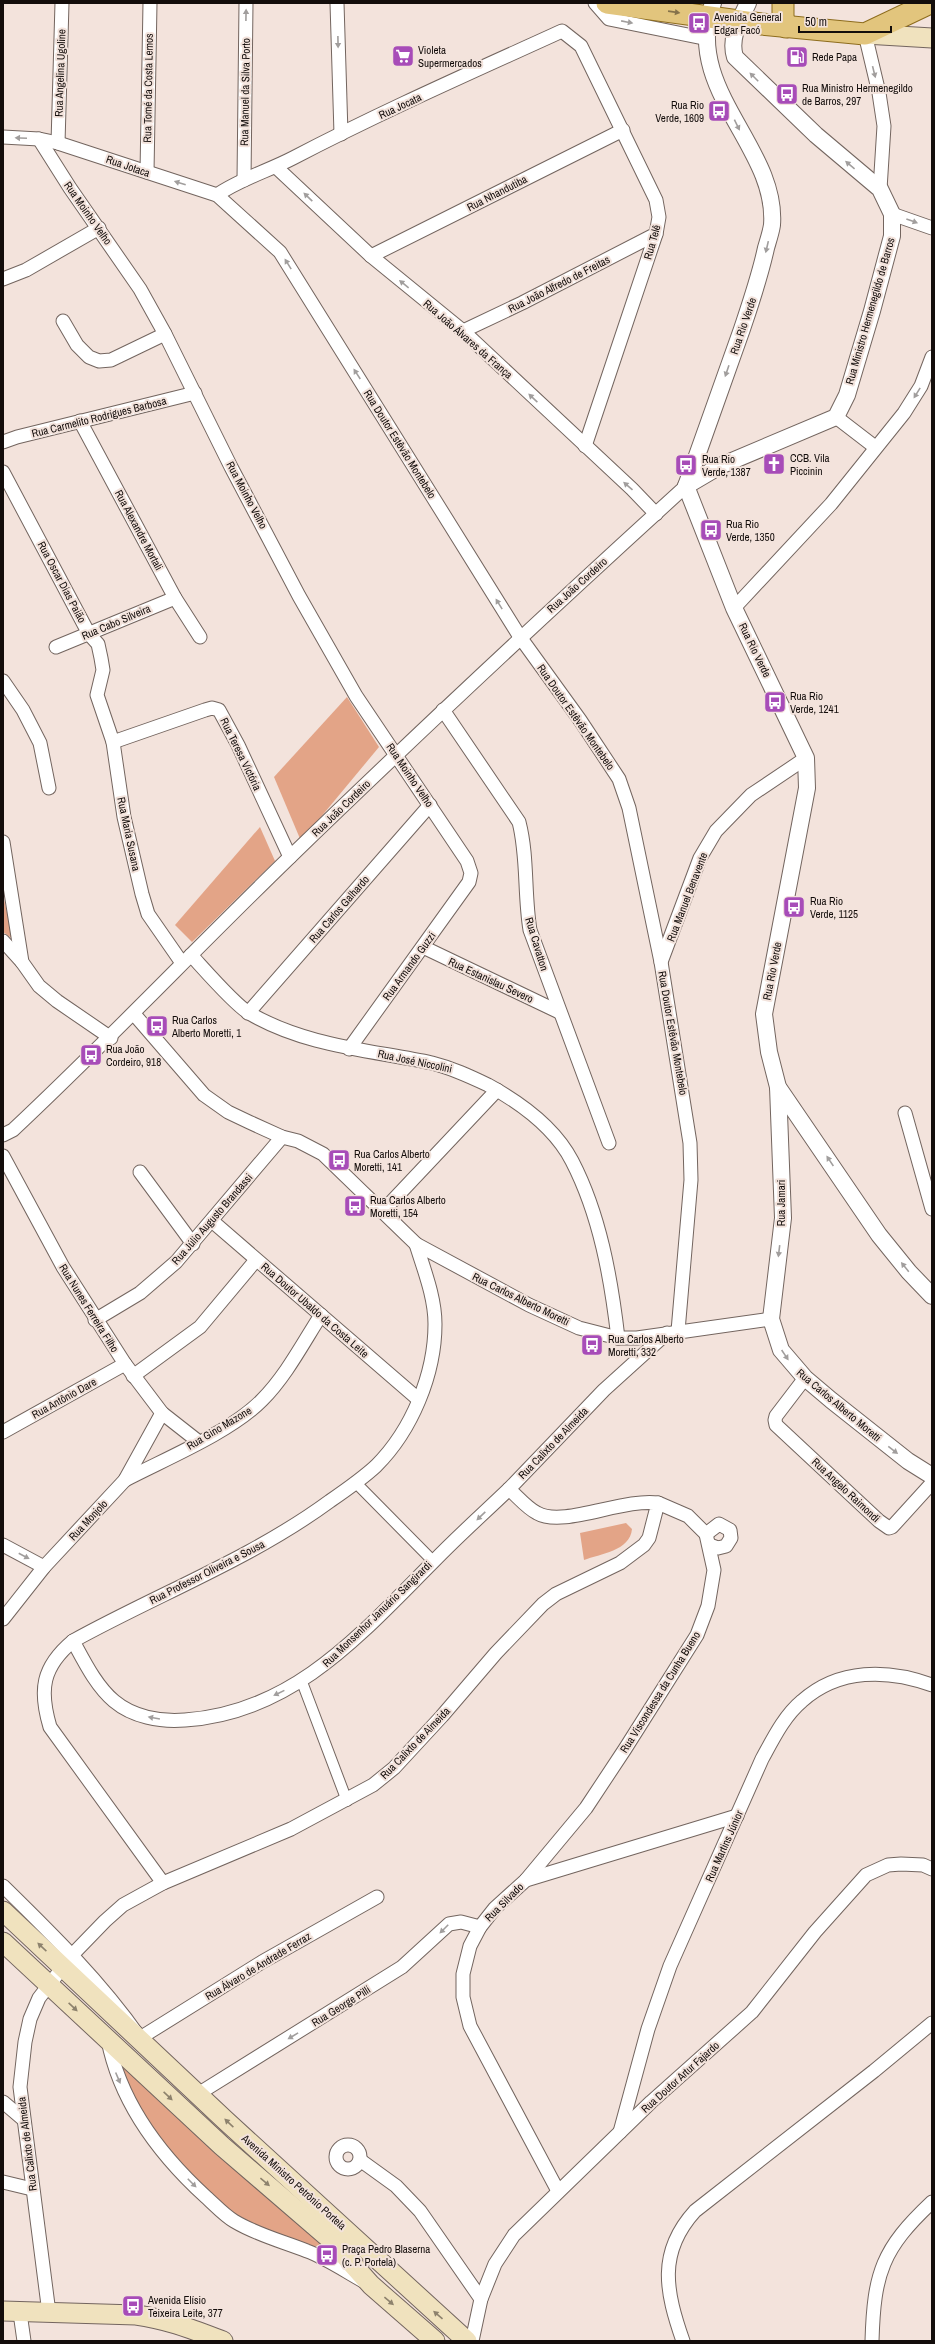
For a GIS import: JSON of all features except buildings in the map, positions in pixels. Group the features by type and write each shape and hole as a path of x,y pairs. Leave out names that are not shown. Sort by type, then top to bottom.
{"main road":[{"path":"608,3 744,12 786,27 932,38"},
{"path":"783,3 783,17 786,27"},
{"path":"865,34 930,3"},
{"name":"Avenida Ministro Petrônio Portela","path":"3,1911 68,1961 140,2038 198,2094 335,2232 371,2285 431,2338"},
{"name":"Avenida Ministro Petrônio Portela","path":"3,1942 222,2146 335,2232 467,2341"},
{"path":"12,2312 136,2315 157,2318 223,2341"}],"street":[{"name":"Rua Angelina Ugoline","path":"58,143 62,3"},
{"name":"Rua Tomé da Costa Lemos","path":"147,172 150,3"},
{"name":"Rua Manuel da Silva Porto","path":"244,180 246,3"},
{"path":"337,3 340,134"},
{"path":"595,3 608,19 708,39"},
{"name":"Rua Rio Verde","path":"711,10 708,50 713,77 761,171 770,195 772,225 758,282 686,486 734,608 806,758 807,788 764,1014 769,1052 778,1087 879,1235 909,1272 932,1296"},
{"path":"713,77 720,67 735,57 732,47 744,12"},
{"name":"Rua Jocata","path":"217,195 244,180 276,167 340,134 562,31 581,46"},
{"path":"865,34 879,93 884,126 880,189"},
{"name":"Rua Telê","path":"581,46 656,200 659,217 656,234 585,446"},
{"name":"Rua Ministro Hermenegildo de Barros","path":"735,57 816,135 880,189 892,214 892,236 872,311 846,395 836,417"},
{"name":"Rua Nhandutiba","path":"371,256 623,130"},
{"path":"3,137 39,139"},
{"name":"Rua Jotaca","path":"39,139 58,143 217,195"},
{"name":"Rua Moinho Velho","path":"39,139 66,182 140,289 165,334 231,466 299,596 370,718 397,754 467,861 471,873 469,882"},
{"name":"Rua João Álvares da França","path":"276,167 371,256 462,332 656,514"},
{"name":"Rua Doutor Estêvão Montebelo","path":"217,195 280,252 520,637 580,720 619,779 630,808 661,962 690,1143 690,1187 672,1332"},
{"path":"892,214 932,228"},
{"path":"3,279 26,270 99,228"},
{"name":"Rua João Alfredo de Freitas","path":"462,332 522,304 656,234"},
{"path":"63,321 77,345 89,357 99,361 111,360 165,334"},
{"path":"734,608 831,504 909,406 921,386 932,357"},
{"name":"Rua Carmelito Rodrigues Barbosa","path":"3,442 17,436 195,393"},
{"path":"686,486 720,466 836,417 875,447"},
{"name":"Rua Alexandre Mortali","path":"80,420 175,598 200,637"},
{"name":"Rua Oscar Dias Paião","path":"3,472 89,634 98,644 103,670 97,695"},
{"name":"Rua João Cordeiro","path":"3,1135 13,1130 111,1038 187,959 290,857 443,710 520,637 686,486"},
{"name":"Rua Cabo Silveira","path":"56,647 175,598"},
{"path":"3,681 24,710 40,743 48,788"},
{"name":"Rua Maria Susana","path":"97,695 113,742 124,817 148,914 187,959"},
{"name":"Rua Teresa Victória","path":"113,742 205,710 219,710 238,745 290,857"},
{"name":"Rua Cavatton","path":"443,710 519,822 524,841 526,904 530,930 559,1012 609,1143"},
{"name":"Rua Manuel Benavente","path":"661,962 700,858 716,831 751,795 806,758"},
{"name":"Rua Carlos Galhardo","path":"248,1013 430,805"},
{"path":"3,842 22,962"},
{"name":"Rua Armando Guzzi","path":"349,1048 423,948 469,882"},
{"path":"3,941 22,962 39,986 57,1001 111,1038"},
{"name":"Rua Estanislau Severo","path":"423,948 559,1012"},
{"name":"Rua José Niccolini","path":"187,959 248,1013 296,1035 349,1048 453,1068 497,1090 532,1114 555,1138 572,1160 586,1194 602,1244 618,1338"},
{"name":"Rua Carlos Alberto Moretti","path":"134,1014 204,1095 228,1112 282,1138 298,1141 323,1154 416,1244 529,1305 579,1328 618,1338 637,1338 771,1319 781,1350 805,1378 908,1461 932,1476"},
{"name":"Rua Jamari","path":"771,1319 783,1218 778,1087"},
{"path":"382,1212 497,1090"},
{"path":"905,1113 932,1209"},
{"path":"780,1140 785,1130 788,1128 801,1131 816,1141"},
{"name":"Rua Júlio Augusto Brandassi","path":"95,1320 140,1293 158,1278 193,1244 282,1138"},
{"name":"Rua Nunes Ferreira Filho","path":"3,1156 63,1267 95,1320 133,1376 162,1413 199,1442"},
{"path":"140,1172 193,1244"},
{"name":"Rua Doutor Ubaldo da Costa Leite","path":"212,1221 321,1314 418,1400"},
{"name":"Rua Professor Oliveira e Sousa","path":"163,1883 50,1727 44,1708 43,1687 48,1671 58,1654 73,1641 252,1551 307,1518 356,1483 376,1465 399,1437 418,1400 430,1367 435,1322 432,1295 416,1244"},
{"path":"133,1376 200,1327 215,1311 256,1260"},
{"name":"Rua Gino Mazone","path":"125,1480 199,1442 243,1416 262,1401 278,1383 321,1314"},
{"name":"Rua Calixto de Almeida","path":"48,2313 20,2087 25,2042 30,2019 39,1998 68,1961 105,1921 124,1905 163,1883 291,1829 347,1801 373,1785 394,1768 442,1716 496,1653 543,1604 556,1594 620,1563 644,1545 652,1529 658,1503 633,1502 576,1516 553,1518 536,1513 509,1489 604,1390 672,1332"},
{"name":"Rua Antônio Dare","path":"3,1432 125,1364"},
{"name":"Rua Angelo Raimondi","path":"805,1378 776,1416 776,1425 871,1514 889,1528 897,1524 932,1484"},
{"name":"Rua Monjolo","path":"3,1619 44,1567 125,1480 162,1413"},
{"path":"356,1483 434,1561"},
{"name":"Rua Monsenhor Januário Sangirardi","path":"73,1641 95,1678 113,1700 133,1713 151,1718 172,1721 204,1719 251,1706 302,1682 346,1646 509,1489"},
{"name":"Rua Viscondessa da Cunha Bueno","path":"526,1880 586,1808 696,1635 708,1606 714,1570 708,1539 688,1516 658,1503"},
{"path":"3,1546 44,1567"},
{"name":"Rua Martins Júnior","path":"620,2132 648,2030 670,1966 762,1759 779,1728 801,1701 814,1692 830,1683 862,1674 883,1673 932,1685"},
{"path":"302,1682 347,1801"},
{"name":"Rua Silvado","path":"558,2190 470,2026 463,1997 463,1974 470,1946 480,1927 495,1908 526,1880 737,1816"},
{"name":"Rua Doutor Artur Fajardo","path":"472,2341 481,2300 495,2264 504,2248 558,2190 752,2012 815,1932 866,1875 888,1865 923,1865 932,1869"},
{"name":"Avenida Ministro Petrônio Portela","path":"3,1886 68,1961"},
{"name":"Rua Álvaro de Andrade Ferraz","path":"140,2038 262,1962 377,1897"},
{"name":"Rua George Pilli","path":"198,2094 402,1967 449,1924 461,1922 480,1927"},
{"path":"683,2341 675,2316 668,2269 673,2244 683,2225 695,2211 874,2072 932,2022"},
{"name":"Avenida Ministro Petrônio Portela","path":"108,2040 118,2079 150,2135 164,2155 232,2220 264,2237 307,2251 371,2285"},
{"path":"3,2102 23,2119"},
{"path":"360,2160 396,2186 420,2211 481,2300"},
{"path":"3,2182 32,2189"},
{"path":"872,2341 874,2292 882,2263 900,2234 932,2202"},
{"path":"307,2251 335,2232"},
{"path":"12,2312 24,2341"}],"shaded area":[{"path":"347,697 379,747 301,841 274,777"},
{"path":"260,827 275,861 192,942 175,925"},
{"path":"3,895 13,939 3,932"},
{"path":"626,1523 632,1529 626,1542 620,1547 606,1553 584,1560 580,1533"},
{"path":"108,2040 330,2239 307,2251 232,2220 150,2135"}],"place":[{"name":"Avenida General Edgar Facó","path":"699,23"},
{"name":"Violeta Supermercados","path":"403,56"},
{"name":"Rede Papa","path":"797,57"},
{"name":"Rua Ministro Hermenegildo de Barros, 297","path":"787,94"},
{"name":"Rua Rio Verde, 1609","path":"719,111"},
{"name":"CCB. Vila Piccinin","path":"774,464"},
{"name":"Rua Rio Verde, 1387","path":"686,465"},
{"name":"Rua Rio Verde, 1350","path":"711,530"},
{"name":"Rua Rio Verde, 1241","path":"775,702"},
{"name":"Rua Rio Verde, 1125","path":"794,907"},
{"name":"Rua Carlos Alberto Moretti, 1","path":"157,1026"},
{"name":"Rua João Cordeiro, 918","path":"91,1055"},
{"name":"Rua Carlos Alberto Moretti, 141","path":"339,1160"},
{"name":"Rua Carlos Alberto Moretti, 154","path":"355,1206"},
{"name":"Rua Carlos Alberto Moretti, 332","path":"592,1345"},
{"name":"Praça Pedro Blaserna (c. P. Portela)","path":"327,2255"},
{"name":"Avenida Elísio Teixeira Leite, 377","path":"133,2306"}]}
